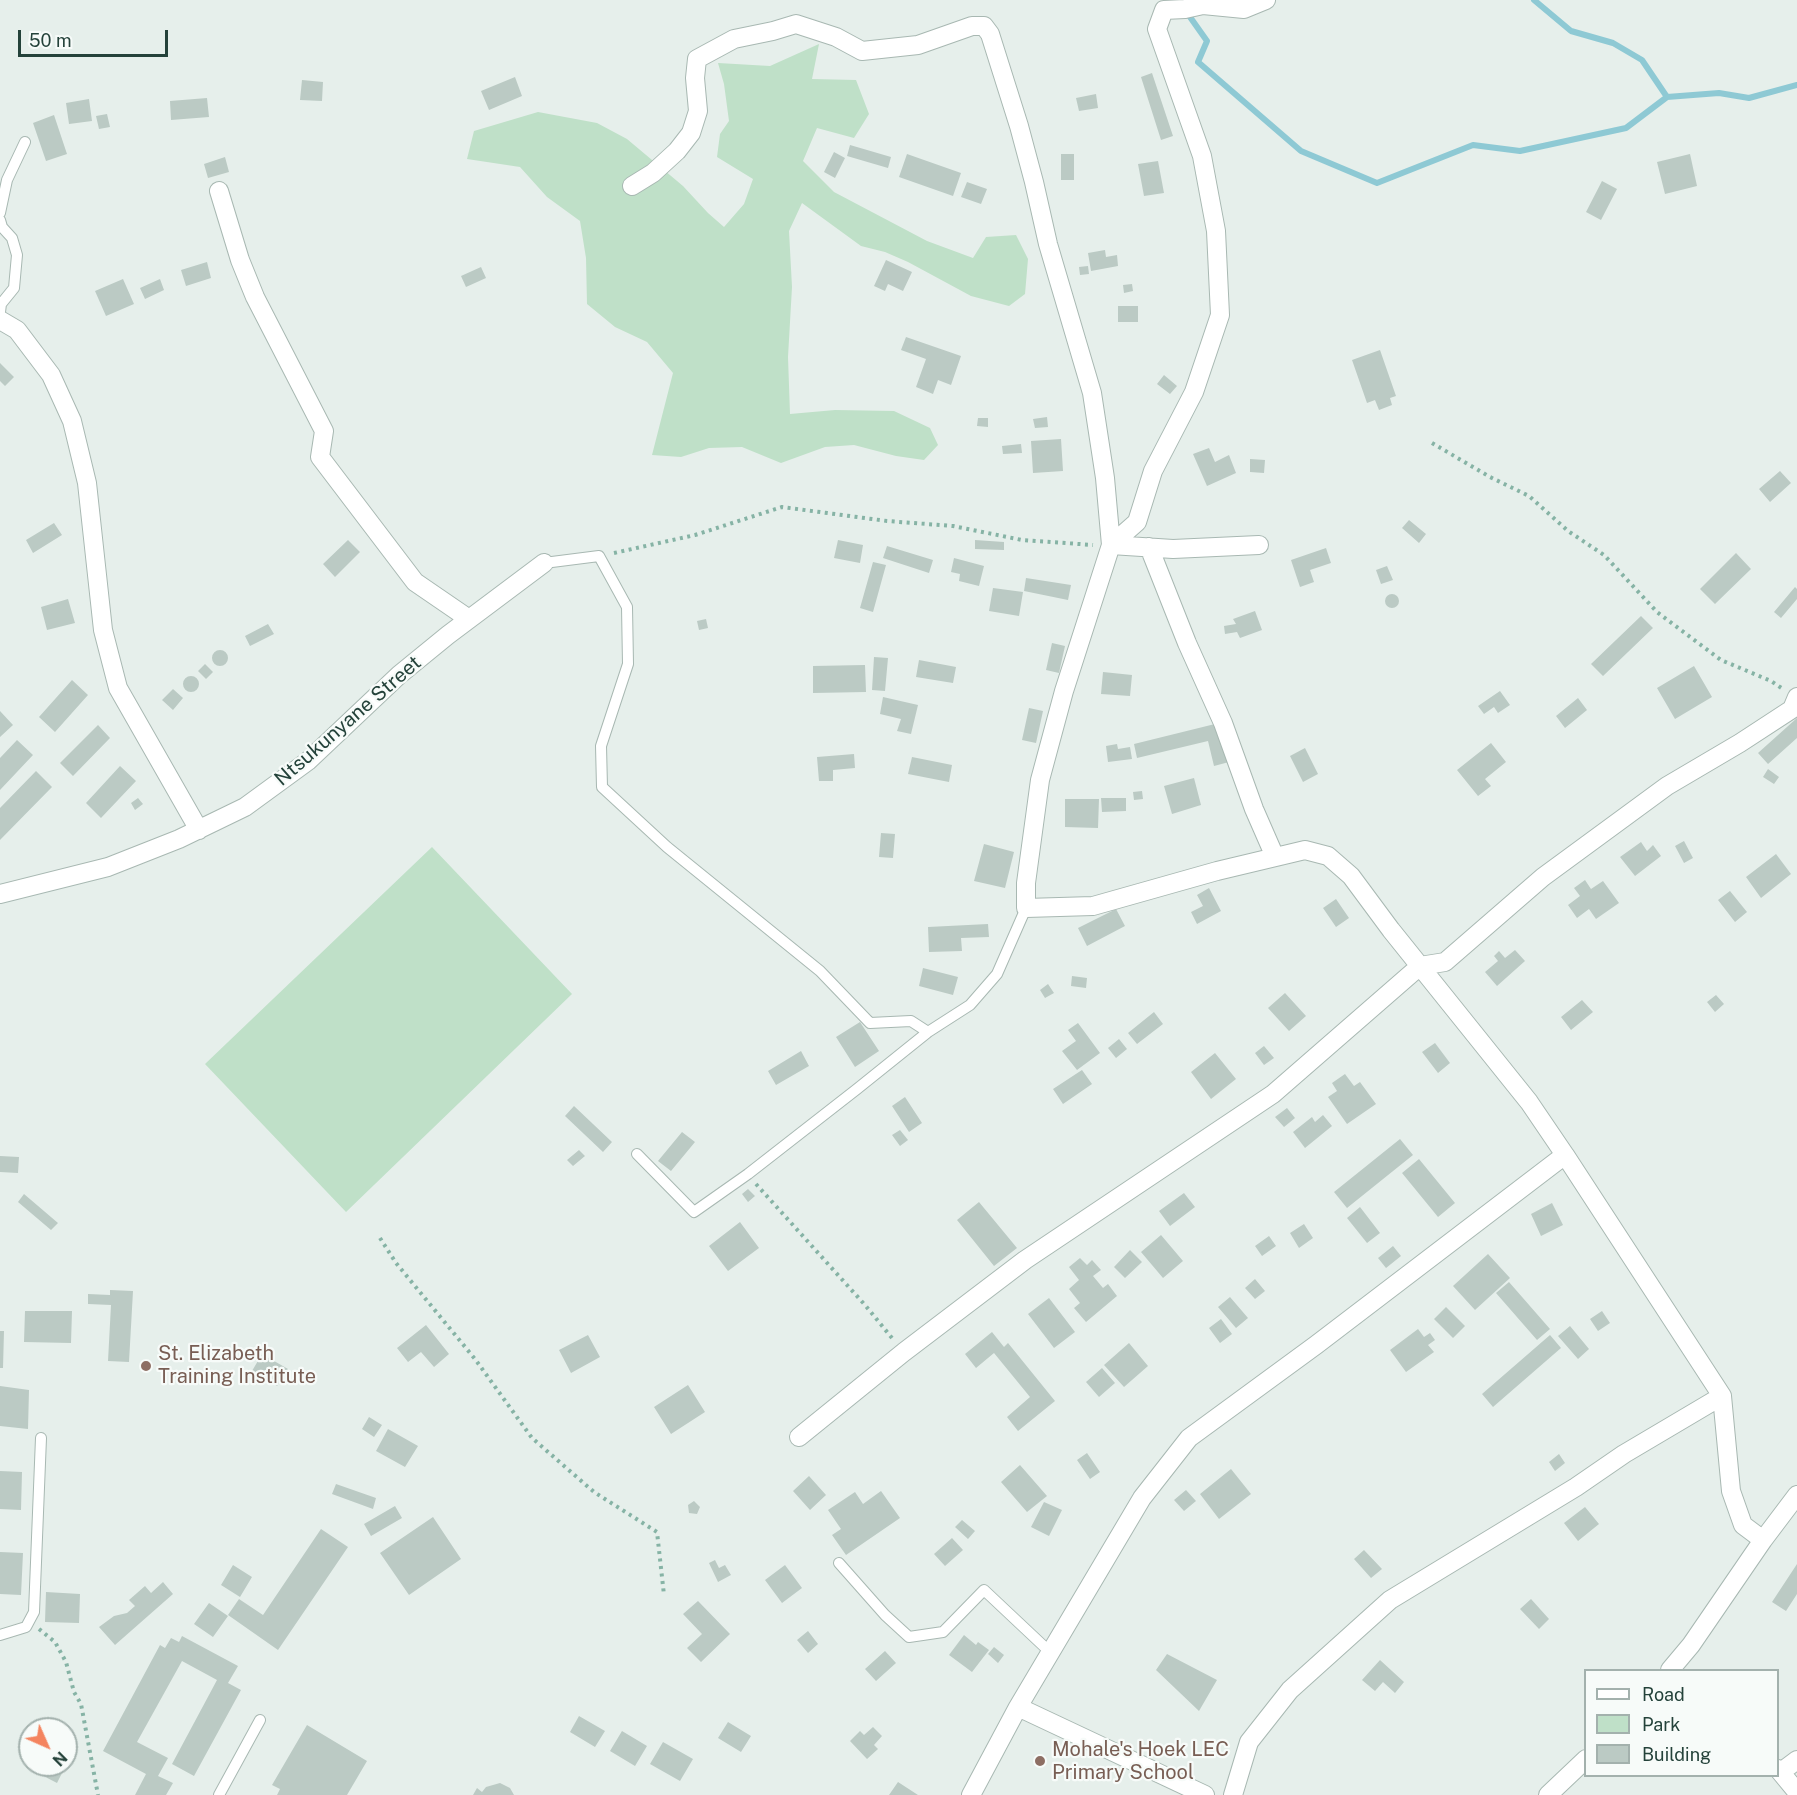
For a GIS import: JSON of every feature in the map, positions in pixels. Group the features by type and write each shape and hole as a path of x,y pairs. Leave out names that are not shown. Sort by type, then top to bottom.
{"street":[{"path":"1111,545 1137,522 1153,471 1194,392 1220,315 1216,231 1202,156 1157,29 1164,10 1203,5 1244,9 1266,0"},
{"path":"632,186 653,173 677,151 691,133 698,111 695,78 697,59 734,39 796,24 836,37 862,51 918,45 972,26 984,26 990,34 1019,126 1048,244 1092,393 1111,545 1064,691 1040,780 1026,883 1026,908 1093,906 1217,871 1305,850 1328,856 1351,876 1529,1102 1722,1396 1731,1491 1743,1525 1763,1540"},
{"path":"219,191 240,260 255,297 324,431 320,457 415,582 469,619"},
{"path":"0,320 17,330 51,375 72,421 87,483 103,630 118,688 199,830"},
{"path":"1111,545 1173,549 1258,545"},
{"path":"1149,547 1187,643 1223,723 1254,809 1275,857"},
{"name":"Ntsukunyane Street","path":"1,892 108,867 179,839 245,807 308,761 399,675 544,563"},
{"path":"799,1437 904,1352 1025,1260 1273,1094 1420,966 1445,962 1543,877 1667,786 1792,709 1797,697"},
{"path":"971,1795 1018,1707 1142,1498 1189,1438 1316,1345 1565,1155"},
{"path":"1233,1795 1249,1742 1290,1690 1390,1600 1576,1487 1624,1454 1722,1396"},
{"path":"1672,1669 1698,1636 1763,1540 1797,1495"},
{"path":"1018,1707 1205,1795"},
{"path":"1797,1760 1785,1772 1797,1792"},
{"path":"1548,1795 1584,1761"}],"lane":[{"path":"0,213 7,180 25,142"},
{"path":"0,220 2,227 12,238 17,255 14,288 2,304 0,312"},
{"path":"544,563 599,556 627,607 628,664 601,746 602,787 667,847 820,971 870,1023 911,1021 928,1032"},
{"path":"637,1154 694,1212 748,1174 928,1032 970,1005 997,974 1026,908"},
{"path":"0,1635 26,1627 34,1612 41,1438"},
{"path":"839,1563 885,1615 909,1637 944,1632 984,1590 1051,1653"},
{"path":"219,1795 260,1720"}],"path":[{"path":"1432,443 1490,477 1529,496 1568,531 1604,555 1657,612 1721,660 1771,681 1797,697"},
{"path":"599,556 695,536 782,507 887,521 952,526 1022,540 1111,545"},
{"path":"748,1174 904,1352"},
{"path":"380,1238 396,1263 475,1359 532,1438 594,1492 657,1532 664,1595"},
{"path":"29,1621 55,1642 66,1662 74,1692 81,1704 98,1795"}],"green space":[{"path":"819,44 812,79 856,80 869,114 854,138 817,128 803,161 834,192 927,241 973,258 986,237 1016,235 1028,259 1025,294 1009,306 971,296 908,262 885,252 861,246 802,203 789,231 792,287 788,357 790,414 835,410 894,411 930,428 938,445 924,460 896,456 854,445 825,447 781,463 742,447 709,448 681,457 652,455 673,373 647,342 615,327 587,304 586,258 580,221 547,197 520,167 467,159 474,131 538,112 597,123 627,139 683,186 724,227 744,204 753,179 717,157 720,134 729,121 724,84 718,63 770,66"},
{"path":"432,847 572,994 346,1212 205,1064"}],"building":[{"path":"1152,73 1173,136 1161,140 1141,77"},
{"path":"515,77 522,96 489,110 481,91"},
{"path":"302,80 323,82 322,101 300,100"},
{"path":"1096,94 1098,108 1079,111 1076,98"},
{"path":"207,98 209,117 171,120 170,101"},
{"path":"89,99 92,121 69,124 66,103"},
{"path":"107,114 110,127 99,129 96,116"},
{"path":"54,115 67,154 46,161 33,123"},
{"path":"850,145 891,157 888,168 847,156"},
{"path":"834,152 845,158 835,178 824,172"},
{"path":"907,154 961,173 953,196 899,177"},
{"path":"1061,154 1074,154 1074,180 1061,180"},
{"path":"1690,154 1697,186 1665,194 1657,162"},
{"path":"225,157 229,172 208,178 204,164"},
{"path":"1158,161 1164,193 1144,196 1138,164"},
{"path":"1602,181 1617,189 1601,220 1586,212"},
{"path":"967,182 987,189 981,204 961,197"},
{"path":"1105,250 1106,257 1117,255 1118,266 1091,271 1088,253"},
{"path":"886,260 912,272 903,291 888,284 885,291 874,286"},
{"path":"207,262 211,278 186,286 181,270"},
{"path":"1088,266 1089,274 1080,275 1079,267"},
{"path":"481,267 486,278 466,287 461,276"},
{"path":"123,279 134,304 106,316 95,291"},
{"path":"160,279 164,290 145,299 140,288"},
{"path":"1132,284 1133,291 1124,293 1123,285"},
{"path":"1118,306 1138,306 1138,322 1118,322"},
{"path":"906,337 961,356 951,385 938,380 933,394 916,387 926,359 901,350"},
{"path":"1380,350 1396,396 1390,398 1392,405 1379,410 1375,400 1367,403 1352,360"},
{"path":"0,363 14,377 5,386 0,381"},
{"path":"1164,375 1177,386 1170,394 1157,384"},
{"path":"1047,417 1048,427 1035,428 1033,419"},
{"path":"978,418 988,418 988,427 977,426"},
{"path":"1061,439 1063,471 1033,473 1031,441"},
{"path":"1021,444 1022,453 1003,454 1002,446"},
{"path":"1209,448 1215,462 1229,455 1236,473 1207,486 1193,454"},
{"path":"1250,459 1265,460 1264,473 1250,472"},
{"path":"1780,471 1791,483 1770,502 1759,489"},
{"path":"1409,520 1426,534 1419,543 1402,528"},
{"path":"54,523 62,535 33,553 26,540"},
{"path":"348,540 360,552 335,577 323,564"},
{"path":"838,540 863,545 860,563 834,558"},
{"path":"975,540 1004,542 1004,550 975,549"},
{"path":"887,546 933,560 929,573 883,558"},
{"path":"1326,548 1331,563 1310,570 1314,582 1300,587 1291,560"},
{"path":"1736,553 1751,569 1715,604 1700,589"},
{"path":"954,558 984,566 979,586 959,581 960,574 951,572"},
{"path":"873,562 886,565 873,612 860,608"},
{"path":"1387,566 1393,580 1381,584 1376,570"},
{"path":"1026,578 1071,585 1068,600 1024,591"},
{"path":"1795,587 1797,599 1781,618 1774,612"},
{"path":"993,588 1023,592 1019,616 989,611"},
{"path":"1392,594 1397,596 1399,601 1397,606 1392,608 1387,606 1385,601 1387,596"},
{"path":"68,599 75,623 47,630 41,607"},
{"path":"1255,611 1262,630 1240,638 1237,632 1225,634 1224,626 1236,624 1233,619"},
{"path":"1641,616 1653,628 1603,676 1591,664"},
{"path":"706,619 708,628 699,630 697,621"},
{"path":"268,624 274,634 250,646 245,636"},
{"path":"1052,643 1065,646 1059,673 1046,670"},
{"path":"217,650 223,650 228,658 226,664 217,666 212,661 212,655"},
{"path":"874,657 888,658 885,691 872,690"},
{"path":"919,660 956,667 953,683 916,677"},
{"path":"205,664 213,672 206,679 198,671"},
{"path":"865,665 866,692 813,693 813,666"},
{"path":"1694,666 1712,697 1675,719 1657,688"},
{"path":"1103,672 1132,675 1130,696 1101,694"},
{"path":"191,676 197,678 199,684 197,690 191,692 185,690 183,684 185,678"},
{"path":"72,680 88,695 55,732 39,717"},
{"path":"173,689 183,698 173,710 162,700"},
{"path":"1500,691 1510,705 1498,713 1494,707 1484,714 1478,706"},
{"path":"883,697 918,705 911,734 897,731 901,719 880,714"},
{"path":"1578,698 1587,710 1565,728 1556,716"},
{"path":"1029,708 1043,711 1036,743 1022,740"},
{"path":"0,711 13,725 0,737"},
{"path":"1797,718 1797,738 1768,764 1758,753"},
{"path":"1219,723 1229,762 1214,766 1208,741 1137,758 1134,744"},
{"path":"98,725 110,738 73,776 60,763"},
{"path":"17,740 33,755 0,790 0,758"},
{"path":"1491,743 1506,762 1485,779 1491,786 1478,796 1457,770"},
{"path":"1117,744 1118,749 1130,747 1132,759 1108,762 1106,746"},
{"path":"1305,748 1318,774 1303,782 1290,756"},
{"path":"854,754 855,768 833,770 833,781 819,781 817,757"},
{"path":"912,757 952,765 949,782 908,774"},
{"path":"120,766 136,781 101,818 86,803"},
{"path":"1768,769 1779,777 1774,784 1763,777"},
{"path":"36,771 52,787 0,840 0,808"},
{"path":"1194,778 1201,805 1172,814 1164,786"},
{"path":"1142,791 1143,799 1134,800 1133,792"},
{"path":"138,798 143,804 135,810 131,803"},
{"path":"1101,798 1126,798 1126,811 1102,812"},
{"path":"1065,799 1099,799 1098,828 1065,827"},
{"path":"881,833 895,834 893,858 879,857"},
{"path":"1684,841 1693,858 1684,863 1675,846"},
{"path":"1641,842 1647,851 1653,845 1661,856 1635,876 1620,857"},
{"path":"984,844 1014,852 1005,888 974,881"},
{"path":"1776,854 1791,874 1761,898 1746,877"},
{"path":"1585,880 1591,889 1603,881 1619,903 1596,919 1589,909 1577,918 1568,905 1580,896 1574,888"},
{"path":"1209,888 1221,911 1197,924 1191,912 1203,906 1197,895"},
{"path":"1730,891 1747,912 1735,922 1718,900"},
{"path":"1336,899 1349,918 1336,927 1323,908"},
{"path":"1116,909 1125,926 1087,946 1078,928"},
{"path":"988,924 989,937 961,938 962,951 929,952 928,927"},
{"path":"1515,950 1525,961 1497,986 1485,972 1498,961 1494,956 1499,951 1505,958"},
{"path":"923,968 958,977 953,995 919,986"},
{"path":"1072,976 1087,978 1086,988 1071,986"},
{"path":"1048,984 1054,993 1045,998 1040,990"},
{"path":"1285,993 1306,1016 1289,1031 1268,1008"},
{"path":"1716,995 1724,1004 1715,1012 1707,1002"},
{"path":"1582,1000 1593,1012 1571,1030 1561,1017"},
{"path":"1154,1012 1163,1024 1137,1044 1128,1033"},
{"path":"860,1022 879,1051 855,1067 836,1037"},
{"path":"1078,1023 1100,1053 1077,1070 1062,1051 1076,1041 1068,1030"},
{"path":"1119,1039 1127,1049 1116,1058 1108,1048"},
{"path":"1435,1043 1450,1063 1438,1073 1422,1052"},
{"path":"1264,1046 1274,1058 1264,1065 1255,1053"},
{"path":"801,1051 809,1066 776,1085 768,1071"},
{"path":"1215,1053 1236,1079 1211,1099 1191,1072"},
{"path":"1082,1070 1092,1084 1063,1104 1053,1089"},
{"path":"1345,1074 1354,1086 1360,1082 1376,1104 1347,1124 1328,1097 1337,1091 1332,1083"},
{"path":"905,1097 922,1123 909,1132 892,1106"},
{"path":"574,1106 612,1142 603,1152 565,1116"},
{"path":"1287,1108 1295,1118 1284,1127 1275,1117"},
{"path":"1323,1115 1332,1126 1305,1148 1293,1132 1312,1117 1315,1122"},
{"path":"900,1130 908,1140 900,1146 892,1135"},
{"path":"682,1132 695,1142 671,1171 658,1161"},
{"path":"1400,1139 1413,1155 1347,1208 1334,1192"},
{"path":"579,1150 585,1156 573,1166 567,1160"},
{"path":"0,1156 19,1157 18,1173 0,1172"},
{"path":"1419,1159 1455,1203 1438,1217 1402,1173"},
{"path":"748,1189 755,1196 748,1202 742,1194"},
{"path":"1184,1193 1195,1207 1170,1226 1159,1211"},
{"path":"24,1194 58,1223 51,1230 18,1202"},
{"path":"979,1202 1017,1248 994,1266 957,1220"},
{"path":"1552,1203 1563,1225 1541,1236 1531,1214"},
{"path":"1360,1207 1380,1233 1367,1243 1347,1218"},
{"path":"740,1222 759,1248 728,1271 709,1246"},
{"path":"1304,1224 1313,1238 1299,1248 1290,1233"},
{"path":"1161,1235 1183,1261 1163,1278 1141,1252"},
{"path":"1269,1236 1276,1246 1262,1256 1255,1246"},
{"path":"1393,1246 1401,1256 1386,1268 1378,1258"},
{"path":"1130,1250 1142,1262 1125,1278 1114,1267"},
{"path":"1488,1254 1510,1278 1475,1310 1453,1286"},
{"path":"1080,1258 1087,1265 1092,1260 1101,1270 1093,1276 1103,1288 1108,1284 1117,1296 1086,1322 1074,1308 1080,1303 1069,1289 1079,1280 1069,1267"},
{"path":"1255,1279 1265,1291 1255,1299 1245,1288"},
{"path":"1509,1282 1550,1329 1537,1340 1496,1293"},
{"path":"110,1290 133,1291 129,1362 108,1361 111,1305 88,1304 88,1294 110,1295"},
{"path":"1230,1297 1248,1318 1236,1328 1218,1307"},
{"path":"1049,1298 1075,1332 1054,1348 1028,1314"},
{"path":"1446,1307 1465,1326 1453,1338 1434,1319"},
{"path":"25,1311 72,1311 71,1343 24,1342"},
{"path":"1602,1311 1610,1323 1598,1331 1590,1319"},
{"path":"1221,1319 1232,1334 1220,1343 1209,1328"},
{"path":"426,1325 449,1354 434,1367 421,1352 408,1362 397,1348"},
{"path":"1570,1326 1589,1349 1578,1359 1558,1336"},
{"path":"1418,1329 1424,1337 1430,1333 1435,1340 1428,1345 1434,1352 1406,1372 1390,1350"},
{"path":"0,1331 4,1331 3,1368 0,1368"},
{"path":"992,1332 1004,1347 1008,1343 1055,1401 1018,1431 1007,1417 1030,1397 994,1353 976,1368 965,1354"},
{"path":"588,1335 600,1357 571,1373 559,1350"},
{"path":"1550,1335 1561,1348 1493,1407 1482,1394"},
{"path":"1129,1343 1148,1366 1124,1387 1104,1365"},
{"path":"262,1354 288,1369 277,1386 252,1371"},
{"path":"1102,1368 1115,1383 1099,1397 1086,1382"},
{"path":"688,1385 705,1412 671,1434 654,1407"},
{"path":"0,1386 29,1390 28,1429 0,1426"},
{"path":"369,1417 382,1425 374,1437 362,1429"},
{"path":"388,1429 418,1446 405,1467 376,1451"},
{"path":"1087,1453 1100,1472 1090,1479 1077,1460"},
{"path":"1559,1454 1565,1463 1555,1471 1549,1462"},
{"path":"1020,1465 1047,1496 1027,1512 1001,1482"},
{"path":"1231,1469 1251,1494 1219,1519 1200,1494"},
{"path":"0,1471 22,1472 21,1510 0,1509"},
{"path":"809,1476 826,1495 810,1510 793,1491"},
{"path":"336,1484 376,1498 373,1509 332,1494"},
{"path":"1186,1490 1196,1501 1184,1511 1174,1500"},
{"path":"881,1491 900,1518 846,1555 832,1535 841,1529 828,1510 855,1492 863,1504"},
{"path":"694,1501 700,1507 697,1514 689,1513 688,1505"},
{"path":"1044,1502 1062,1510 1049,1536 1031,1527"},
{"path":"395,1506 402,1518 371,1536 364,1524"},
{"path":"1585,1507 1599,1524 1578,1541 1564,1523"},
{"path":"433,1517 461,1559 409,1595 380,1553"},
{"path":"962,1520 975,1531 968,1539 955,1527"},
{"path":"321,1529 348,1547 278,1650 228,1615 239,1599 263,1615"},
{"path":"952,1538 963,1550 945,1566 934,1554"},
{"path":"1364,1550 1382,1569 1371,1578 1354,1559"},
{"path":"0,1552 23,1553 21,1595 0,1594"},
{"path":"715,1560 719,1568 725,1565 731,1575 718,1582 709,1563"},
{"path":"1797,1564 1797,1594 1786,1611 1772,1602"},
{"path":"233,1565 252,1577 240,1597 221,1585"},
{"path":"785,1565 802,1588 782,1603 765,1580"},
{"path":"163,1582 173,1594 115,1645 99,1627 114,1616 127,1613 135,1606 129,1600 145,1586 151,1593"},
{"path":"46,1592 80,1594 79,1623 45,1622"},
{"path":"1531,1599 1549,1619 1539,1629 1520,1609"},
{"path":"698,1601 730,1634 701,1662 687,1648 702,1634 683,1614"},
{"path":"209,1603 228,1616 213,1637 194,1624"},
{"path":"808,1631 818,1644 808,1653 797,1640"},
{"path":"964,1635 976,1645 978,1642 989,1650 972,1672 949,1655"},
{"path":"182,1636 238,1666 228,1683 241,1690 194,1776 172,1764 217,1680 182,1661 137,1742 168,1758 158,1776 173,1783 166,1795 135,1795 146,1774 103,1751 160,1645 165,1648 171,1638 179,1642"},
{"path":"994,1647 1004,1655 998,1663 988,1654"},
{"path":"885,1651 896,1663 876,1681 865,1669"},
{"path":"1167,1654 1217,1680 1199,1711 1156,1670"},
{"path":"1380,1660 1404,1682 1395,1693 1383,1682 1375,1691 1362,1680"},
{"path":"579,1716 605,1731 595,1747 570,1732"},
{"path":"728,1722 751,1736 741,1752 718,1738"},
{"path":"307,1725 367,1761 347,1795 277,1795 280,1789 272,1785"},
{"path":"873,1727 882,1736 874,1745 878,1749 867,1759 850,1741 860,1731 864,1735"},
{"path":"622,1731 647,1746 635,1766 610,1751"},
{"path":"663,1742 693,1759 680,1781 650,1764"},
{"path":"45,1777 60,1777 57,1783"},
{"path":"898,1782 918,1795 889,1795"},
{"path":"500,1783 510,1788 514,1795 473,1795 477,1788 482,1792 486,1787"}],"waterway":[{"path":"1178,0 1207,41 1198,62 1301,151 1377,183 1473,145 1520,151 1626,128 1667,97 1719,93 1749,98 1797,85"},
{"path":"1534,0 1571,31 1613,43 1642,60 1667,97"}],"place":[{"name":"St. Elizabeth Training Institute","path":"146,1366"},
{"name":"Mohale's Hoek LEC Primary School","path":"1040,1761"}]}
